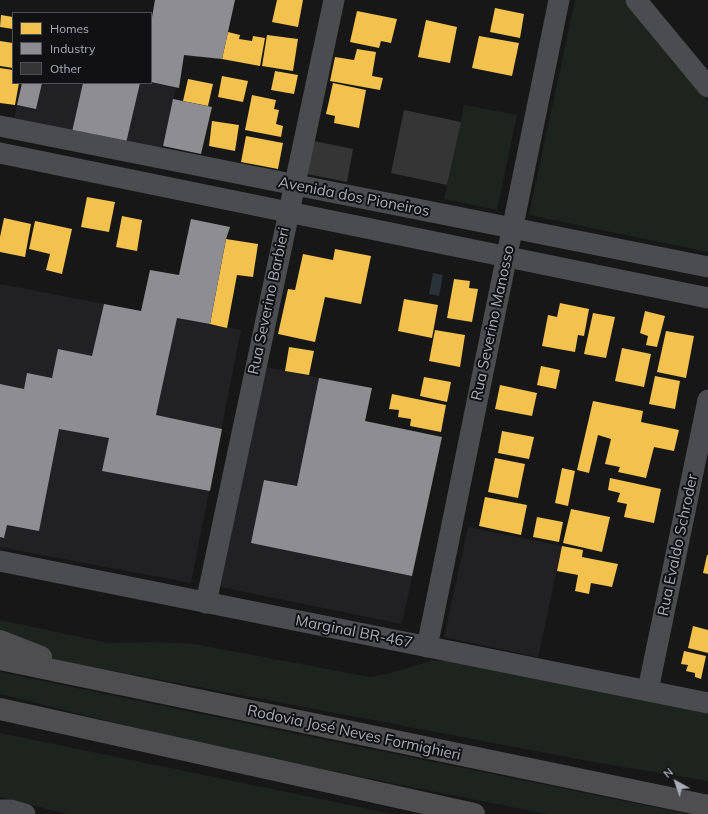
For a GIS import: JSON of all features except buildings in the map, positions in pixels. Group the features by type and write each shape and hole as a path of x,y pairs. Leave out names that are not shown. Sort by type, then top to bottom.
{"highway":[{"path":"0,641 90,679"},
{"name":"Rodovia José Neves Formighieri","path":"0,659 90,679 708,806"},
{"path":"6,712 474,814"}],"street":[{"name":"Rua Severino Barbieri","path":"206,603 334,0"},
{"name":"Rua Severino Manosso","path":"427,647 559,0"},
{"path":"636,0 708,87"},
{"name":"Avenida dos Pioneiros","path":"0,126 708,266"},
{"path":"60,165 65,139"},
{"name":"Avenida dos Pioneiros","path":"0,153 506,258 708,298"},
{"path":"188,191 192,165"},
{"name":"Rua Evaldo Schroder","path":"648,690 708,400"},
{"name":"Marginal BR-467","path":"0,562 708,703"}],"shaded area":[{"path":"155,0 235,0 222,59 184,56 161,152 14,118 22,84 152,84 152,17"},
{"path":"575,0 624,0 708,101 708,252 529,215"},
{"path":"464,105 517,115 497,210 444,199"},
{"path":"433,273 443,275 439,296 429,294"},
{"path":"0,284 241,330 191,583 0,547"},
{"path":"266,367 372,388 365,421 442,437 402,624 220,587"},
{"path":"468,527 562,546 538,657 444,637"},
{"path":"0,620 108,643 158,642 194,644 370,677 387,674 434,660 452,661 708,711 708,781 588,761 62,661 9,646 0,641"},
{"path":"0,672 688,814 547,814 212,747 0,694"},
{"path":"0,733 393,814 67,814 0,797"}]}
